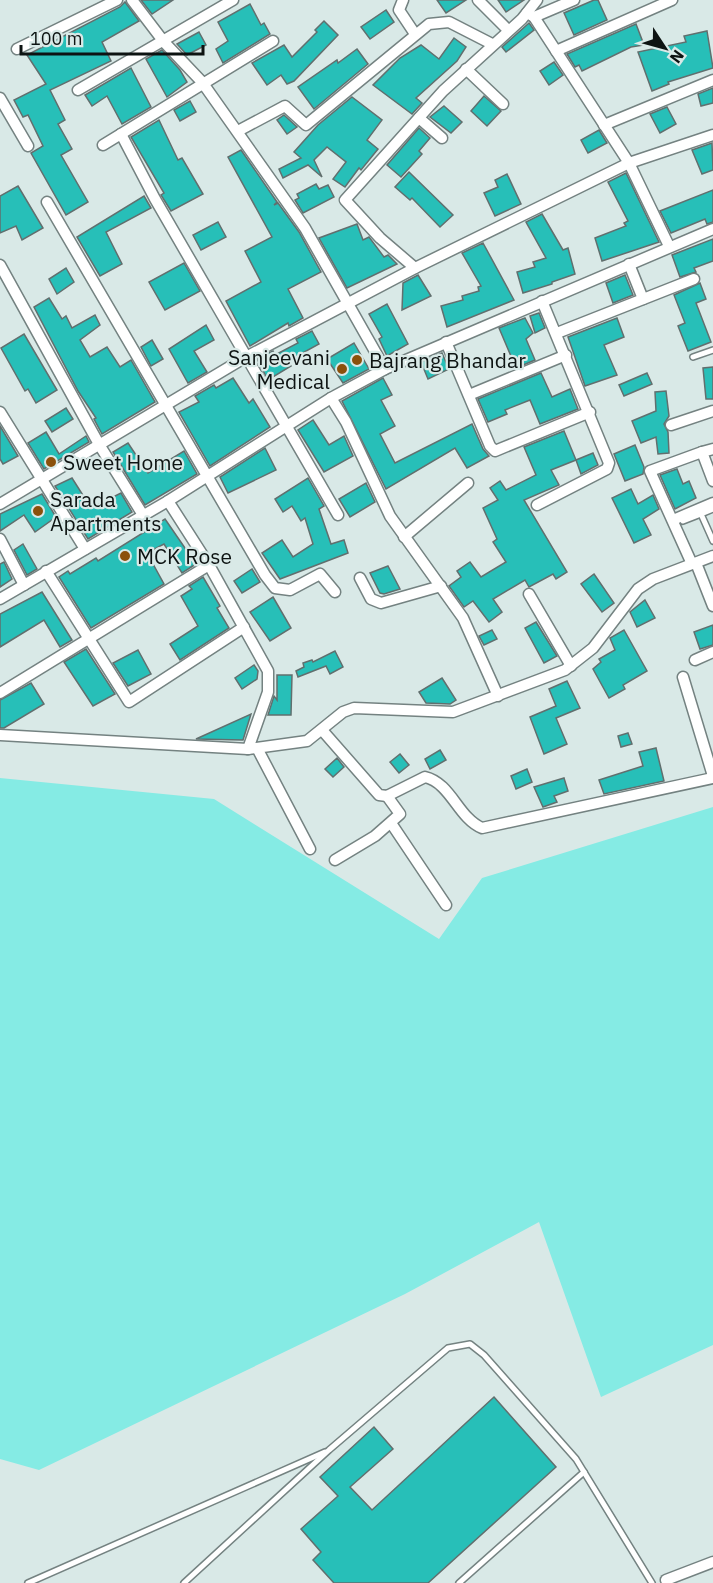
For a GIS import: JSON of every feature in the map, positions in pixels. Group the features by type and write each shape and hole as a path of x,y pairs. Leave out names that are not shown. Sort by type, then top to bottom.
{"street":[{"path":"17,49 117,0"},
{"path":"132,0 164,42 202,82 305,228 384,369"},
{"path":"78,90 233,0"},
{"path":"404,0 399,10 415,34"},
{"path":"478,0 508,30"},
{"path":"531,15 537,0"},
{"path":"415,267 380,238 345,200 351,190 419,118 508,30 531,15 574,0"},
{"path":"556,51 672,0"},
{"path":"531,15 629,163 669,246"},
{"path":"238,131 285,106 306,125 429,24 449,22 492,44"},
{"path":"103,145 273,40"},
{"path":"466,69 503,104"},
{"path":"604,125 713,80"},
{"path":"0,98 28,146"},
{"path":"419,118 442,138"},
{"path":"121,134 154,199 338,515"},
{"path":"0,504 246,357 415,267 629,163 713,135"},
{"path":"47,202 205,476 274,588 290,590 320,574 335,592"},
{"path":"0,599 168,501 331,399 384,369 713,229"},
{"path":"629,264 643,299"},
{"path":"0,266 100,446 143,515"},
{"path":"557,333 694,279"},
{"path":"537,505 609,466 590,412 542,301"},
{"path":"446,342 490,446 495,451 590,412"},
{"path":"469,395 566,355"},
{"path":"331,399 345,422 390,516 463,618 498,696"},
{"path":"671,424 713,411"},
{"path":"0,412 85,549"},
{"path":"713,449 650,471 678,521 713,606"},
{"path":"702,452 713,481"},
{"path":"404,537 468,483"},
{"path":"168,501 209,565 268,671 269,682 252,748 310,849"},
{"path":"678,521 713,503"},
{"path":"0,539 24,585"},
{"path":"0,735 252,748 306,741 343,712 354,708 453,712 571,666 593,648 638,589 653,579 713,556"},
{"path":"0,693 209,565"},
{"path":"46,571 129,702 244,627"},
{"path":"360,578 371,599 381,603 441,586"},
{"path":"529,594 571,666"},
{"path":"695,660 713,652"},
{"path":"322,730 379,795 387,796 425,777 436,779 472,821 482,828 488,828 713,777 683,677"},
{"path":"335,860 375,836 400,814 387,796"},
{"path":"391,823 446,905"},
{"path":"666,1580 713,1562"}],"lane":[{"path":"693,357 713,350"},
{"path":"678,521 713,509"},
{"path":"701,514 713,541"},
{"path":"184,1583 329,1450 448,1348 470,1344 484,1354 571,1453 652,1583"},
{"path":"28,1583 329,1450"},
{"path":"459,1583 584,1472"}],"shaded area":[{"path":"0,778 214,799 439,939 482,878 713,807 713,1345 601,1397 539,1222 405,1294 39,1470 0,1459"}],"building":[{"path":"141,0 173,0 152,14"},
{"path":"437,0 466,0 446,13"},
{"path":"498,0 524,0 506,12"},
{"path":"598,0 607,20 574,35 564,13"},
{"path":"125,2 139,21 102,42 111,61 50,90 65,120 58,124 72,149 61,155 88,202 66,215 31,153 43,146 28,115 23,117 14,100 46,84 27,55 120,7"},
{"path":"250,4 261,25 264,23 270,34 223,63 216,49 228,41 218,22"},
{"path":"386,10 394,22 370,39 361,27"},
{"path":"324,21 338,35 294,81 287,84 281,75 267,85 252,63 284,45 292,57 317,32 315,30"},
{"path":"529,23 534,30 506,52 502,47"},
{"path":"636,24 644,45 631,47 582,71 579,65 575,67 567,54"},
{"path":"707,31 713,68 668,82 669,84 652,91 638,52 686,42 684,36"},
{"path":"199,32 206,45 187,55 177,44"},
{"path":"454,38 466,47 457,61 416,98 422,103 412,114 373,85 400,58 421,45 439,59"},
{"path":"357,49 368,64 314,109 298,87"},
{"path":"162,50 180,70 187,82 167,97 146,59"},
{"path":"554,62 563,75 549,85 540,71"},
{"path":"131,68 151,107 122,124 107,96 92,106 85,95"},
{"path":"713,88 713,103 701,106 698,94"},
{"path":"484,96 501,111 487,126 471,111"},
{"path":"352,97 382,120 367,140 378,149 361,170 359,168 345,187 333,179 346,162 327,147 314,160 322,177 308,165 283,178 279,169 301,158 294,152 318,125"},
{"path":"190,101 196,112 180,121 174,110"},
{"path":"444,106 462,122 451,133 430,117"},
{"path":"667,107 676,124 660,133 650,114"},
{"path":"284,115 297,127 287,134 277,120"},
{"path":"159,120 178,160 182,158 203,194 171,211 161,195 164,193 131,137"},
{"path":"419,128 430,138 419,151 422,154 401,177 387,165"},
{"path":"599,130 607,143 588,153 581,140"},
{"path":"712,143 713,170 702,174 692,150"},
{"path":"241,150 277,202 274,205 278,203 299,232 321,272 288,289 303,318 289,326 288,323 250,346 226,301 261,282 245,251 272,237 228,157"},
{"path":"409,172 453,215 440,227 412,198 410,200 395,187"},
{"path":"626,173 659,242 602,261 595,238 626,226 624,223 628,221 608,182"},
{"path":"507,174 521,204 495,216 484,193 498,187 495,180"},
{"path":"316,184 319,189 328,185 334,197 303,213 295,200 299,198 297,194"},
{"path":"18,186 43,228 22,240 16,226 0,233 0,196"},
{"path":"713,190 713,222 707,224 705,219 671,233 660,211"},
{"path":"144,196 151,208 106,232 122,264 100,276 77,237"},
{"path":"542,214 563,250 568,248 575,274 523,293 517,272 535,267 533,262 546,258 526,222"},
{"path":"218,222 226,237 201,250 193,235"},
{"path":"357,224 363,240 369,237 384,257 388,255 397,264 347,288 319,238"},
{"path":"713,239 713,261 694,268 696,272 680,277 672,255"},
{"path":"483,243 514,300 447,327 441,306 463,300 462,296 479,291 478,287 481,286 462,253"},
{"path":"184,263 200,291 165,310 149,282"},
{"path":"66,268 74,282 57,294 49,279"},
{"path":"418,275 431,296 402,310 403,283"},
{"path":"625,275 633,295 613,303 606,283"},
{"path":"700,283 706,299 696,303 711,342 688,351 678,326 685,323 674,295"},
{"path":"49,298 62,319 66,316 72,328 95,315 100,325 80,340 90,357 107,347 120,367 131,360 155,402 102,434 94,419 96,418 78,391 34,307"},
{"path":"387,304 408,344 387,356 379,339 382,337 369,314"},
{"path":"539,313 545,328 535,333 530,316"},
{"path":"525,318 533,333 526,339 535,360 516,368 499,328"},
{"path":"617,318 624,337 604,345 617,375 585,386 568,337"},
{"path":"206,325 214,340 194,351 207,372 188,383 169,349"},
{"path":"312,331 319,344 288,361 291,366 268,380 257,359 273,351 275,355 298,343 296,339"},
{"path":"24,334 57,390 36,403 28,389 25,391 1,348"},
{"path":"152,340 163,359 151,366 141,347"},
{"path":"354,343 369,369 343,383 327,359"},
{"path":"442,353 449,369 428,379 421,362"},
{"path":"713,367 713,399 706,399 703,368"},
{"path":"541,373 552,397 570,389 578,409 540,424 530,400 505,410 507,414 488,422 478,399"},
{"path":"647,373 652,384 624,396 619,385"},
{"path":"233,378 249,403 253,399 270,427 210,466 179,412 199,402 195,396 214,385 216,388"},
{"path":"383,378 392,395 381,400 395,426 380,434 395,463 472,424 483,449 489,456 467,468 455,448 386,489 342,401"},
{"path":"666,391 669,416 664,424 668,432 669,453 658,454 656,437 641,443 632,421 656,411 655,392"},
{"path":"66,408 73,419 52,432 45,421"},
{"path":"313,420 329,445 344,436 353,456 324,472 298,430"},
{"path":"0,426 18,456 3,464 0,459"},
{"path":"564,431 576,460 551,470 559,485 524,500 567,572 556,579 553,574 529,587 525,580 493,599 502,612 489,622 473,601 464,607 449,586 461,577 457,571 470,562 481,577 506,562 493,542 497,539 483,508 498,500 490,488 500,481 506,490 536,475 524,447"},
{"path":"46,432 59,454 86,436 89,442 44,469 28,443"},
{"path":"128,443 148,473 184,451 197,474 145,505 113,452"},
{"path":"635,445 644,467 643,474 625,481 614,454"},
{"path":"265,448 276,470 228,493 220,477"},
{"path":"593,453 598,465 581,474 576,460"},
{"path":"677,469 683,484 689,481 696,498 675,509 660,475"},
{"path":"72,478 91,508 121,493 132,512 88,539 55,486"},
{"path":"308,478 324,506 319,509 331,544 344,540 348,553 280,579 262,553 282,540 293,557 313,544 305,518 301,521 292,506 283,512 275,499"},
{"path":"366,483 375,502 350,517 339,499"},
{"path":"631,489 638,504 653,495 659,509 643,519 651,535 634,543 612,498"},
{"name":"Sarada Apartments","path":"42,494 56,517 35,532 24,515 0,531 0,514"},
{"path":"165,519 196,564 182,573 164,544 147,553 164,584 91,628 59,577 68,571 70,574 96,558 98,561"},
{"path":"23,544 37,569 27,575 14,550"},
{"path":"4,562 12,579 0,587 0,564"},
{"path":"388,566 400,589 384,594 380,593 370,573"},
{"path":"252,569 260,582 242,593 234,581"},
{"path":"594,574 614,603 602,612 581,584"},
{"path":"203,577 220,606 217,608 229,628 180,660 170,644 198,626 181,596 192,589 189,586"},
{"path":"42,592 72,640 60,647 44,620 0,647 0,614"},
{"path":"273,597 291,628 270,641 250,612"},
{"path":"645,600 655,618 637,627 630,612"},
{"path":"536,622 557,656 544,663 525,628"},
{"path":"713,625 713,645 700,649 694,632"},
{"path":"492,630 497,639 484,645 479,636"},
{"path":"624,630 647,671 623,685 625,689 609,698 593,669 601,662 599,659 615,650 610,638"},
{"path":"86,649 115,694 93,706 64,662"},
{"path":"138,650 151,674 128,686 113,663"},
{"path":"335,651 343,667 330,674 326,666 298,677 296,671 304,667 303,663 312,660 313,662"},
{"path":"254,665 258,671 257,679 242,689 235,678"},
{"path":"277,675 292,675 291,715 268,715 274,696 277,700"},
{"path":"442,678 456,700 450,704 426,703 419,692"},
{"path":"567,681 580,708 556,718 567,744 544,754 530,717 556,706 549,689"},
{"path":"31,683 44,704 4,728 0,728 0,700"},
{"path":"251,714 243,740 196,739"},
{"path":"628,733 632,744 621,747 618,736"},
{"path":"656,748 664,781 604,794 599,780 643,766 639,752"},
{"path":"440,750 446,760 430,769 425,759"},
{"path":"400,754 409,765 399,773 390,762"},
{"path":"337,758 344,767 333,777 325,769"},
{"path":"527,769 532,782 516,789 511,776"},
{"path":"564,778 568,791 554,796 557,802 543,807 534,787"},
{"path":"494,1397 556,1467 428,1583 334,1583 313,1560 321,1552 301,1529 338,1496 320,1477 374,1427 393,1449 350,1487 372,1510"}],"place":[{"name":"Bajrang Bhandar","path":"357,360"},
{"name":"Sanjeevani Medical","path":"342,369"},
{"name":"Sweet Home","path":"51,462"},
{"name":"Sarada Apartments","path":"38,511"},
{"name":"MCK Rose","path":"125,556"}]}
